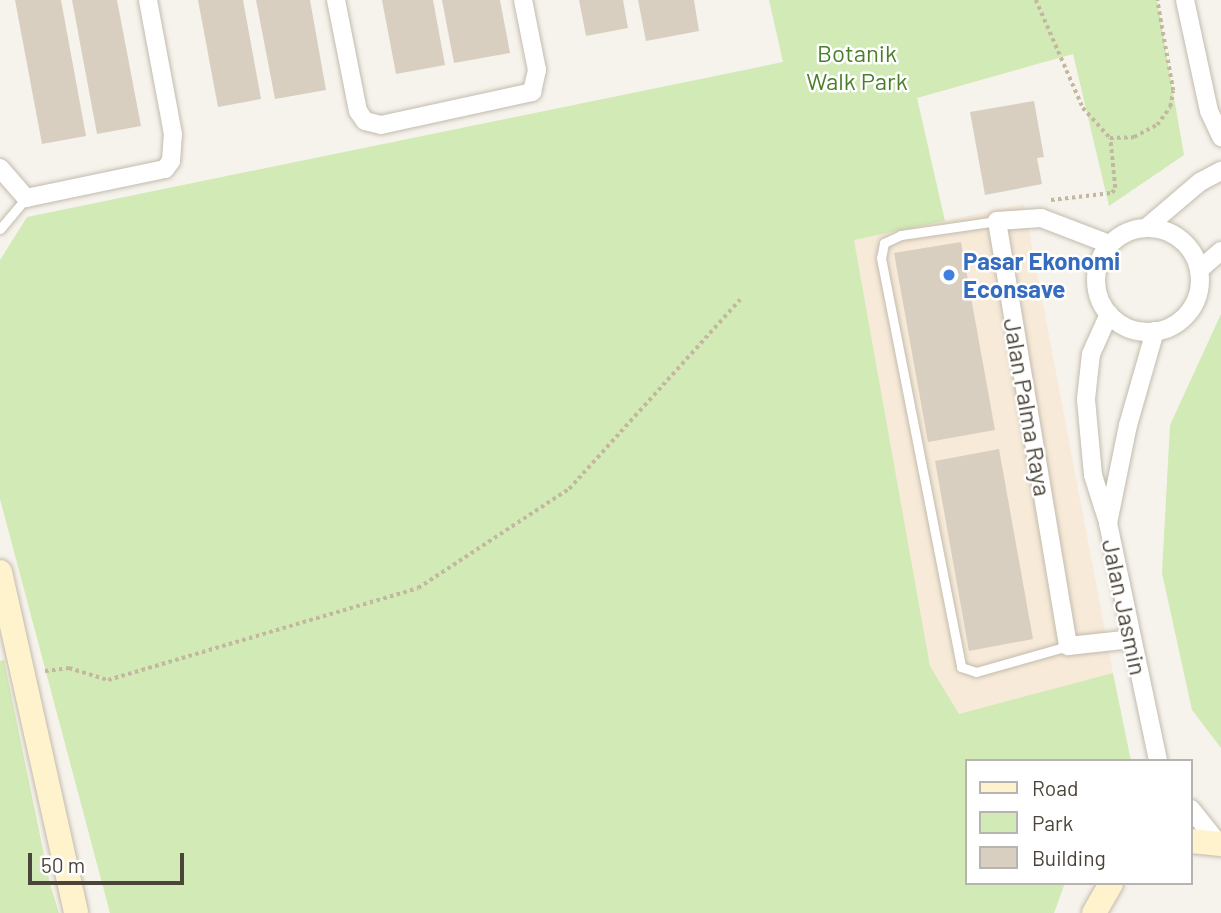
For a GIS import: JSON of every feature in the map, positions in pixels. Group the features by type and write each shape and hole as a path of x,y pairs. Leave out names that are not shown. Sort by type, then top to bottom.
{"main road":[{"path":"2,588 25,673 76,913"},
{"path":"1193,841 1219,844"},
{"path":"1094,913 1110,885"}],"street":[{"path":"0,167 26,198 155,174 172,161 173,134 148,0"},
{"path":"336,0 358,111 365,121 381,125 522,97 536,84 537,70 523,0"},
{"path":"1185,0 1209,111 1221,137"},
{"path":"1147,227 1183,240 1199,270 1197,298 1190,310 1181,320 1155,331 1122,325 1109,314 1096,279 1109,244 1126,232 1147,227 1221,171"},
{"path":"997,221 1019,219 1062,223 1109,244"},
{"name":"Jalan Palma Raya","path":"997,221 1068,646"},
{"path":"1199,270 1221,251"},
{"path":"1108,523 1093,475 1086,399 1091,354 1109,314"},
{"name":"Jalan Jasmin","path":"1155,331 1128,425 1108,523 1158,759"},
{"path":"1068,646 1132,639"},
{"path":"1193,812 1219,844"}],"lane":[{"path":"0,229 26,198"},
{"path":"997,221 901,235 884,243 881,257 961,667 976,672 1068,646"}],"path":[{"path":"1019,219 1045,201 1112,192 1110,138 1083,108 1036,0"},
{"path":"1110,138 1134,137 1157,125 1170,107 1173,91 1157,0"},
{"path":"25,673 69,668 108,680 418,588 569,489 740,300"}],"shaded area":[{"path":"1024,204 1113,673 959,715 930,666 854,240"}],"green space":[{"name":"Botanik Walk Park","path":"769,0 1157,0 1184,155 1109,206 1073,54 917,98 945,221 854,240 930,666 959,714 1113,673 1131,759 965,759 965,885 1064,885 1054,913 110,913 0,499 0,260 27,217 783,62"},
{"path":"1221,314 1221,748 1192,710 1162,573 1170,425"},
{"path":"4,660 50,884 59,913 0,913 0,661"}],"building":[{"path":"15,0 61,0 86,136 42,144"},
{"path":"72,0 117,0 141,126 97,134"},
{"path":"198,0 243,0 261,99 218,107"},
{"path":"256,0 310,0 326,90 275,99"},
{"path":"382,0 433,0 445,65 396,74"},
{"path":"442,0 500,0 510,53 454,63"},
{"path":"579,0 623,0 628,28 586,36"},
{"path":"638,0 694,0 699,31 646,41"},
{"path":"1034,101 1044,157 1037,158 1042,184 985,195 970,112"},
{"path":"961,242 995,430 928,442 894,253"},
{"path":"999,449 1033,639 969,651 935,461"}],"place":[{"name":"Pasar Ekonomi Econsave","path":"949,275"}]}
